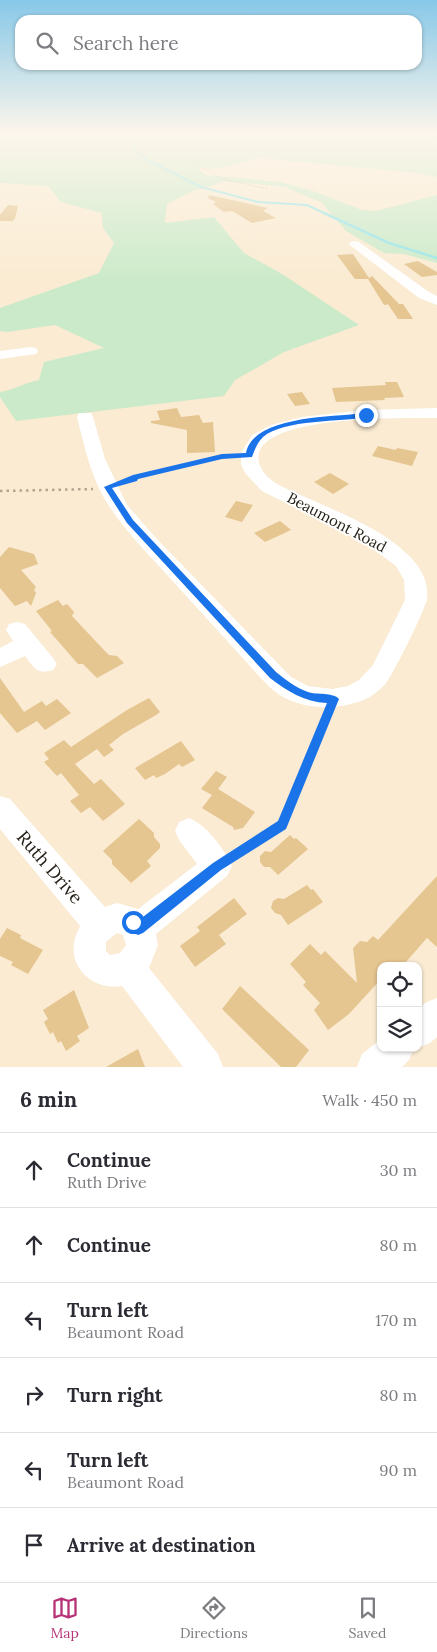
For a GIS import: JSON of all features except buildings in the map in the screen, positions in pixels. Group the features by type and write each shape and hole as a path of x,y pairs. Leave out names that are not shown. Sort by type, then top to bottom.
{"street":[{"path":"355,244 424,295 437,301"},
{"path":"0,355 31,351"},
{"path":"249,455 251,448 261,436 272,429 286,424 366,415 437,413"},
{"name":"Beaumont Road","path":"85,417 96,459 108,487 130,522 273,675 292,690 319,699 349,696 363,690 379,676 416,600 414,575 406,564 386,547 269,487 252,471 249,455"},
{"path":"0,658 22,637 45,664"},
{"name":"Ruth Drive","path":"0,808 100,925"},
{"path":"138,928 217,866 189,831"},
{"path":"117,918 126,919 138,928 143,944 136,961 120,971 111,971 96,964 91,957 89,948 90,939 100,925 108,920 117,918"},
{"path":"128,967 206,1067"},
{"path":"422,1028 437,1015"},
{"path":"375,1067 392,1052"}],"path":[{"path":"246,184 268,189"},
{"path":"0,491 108,487 135,479 133,478 222,456 249,455"},
{"path":"217,866 282,825 334,699"}],"green space":[{"path":"13,184 217,184 193,191 167,204 165,223 214,217 244,253 282,274 359,325 284,352 235,380 224,396 16,421 0,397 0,392 39,380 44,362 104,348 55,325 7,332 0,331 0,308 99,273 114,243 103,228 102,213 61,202 48,186"},
{"path":"253,184 287,184 313,191 362,210 376,211 437,195 437,263 404,254 384,253 346,231 322,203 285,187"}],"waterway":[{"path":"195,184 258,202 307,205 326,214"},
{"path":"324,213 389,243 437,258"}],"route":[{"path":"133,922 138,928 217,866 282,825 334,699 319,699 305,695 282,684 130,522 108,487 135,479 133,478 222,456 249,455 254,441 272,429 286,424 366,415"}]}
